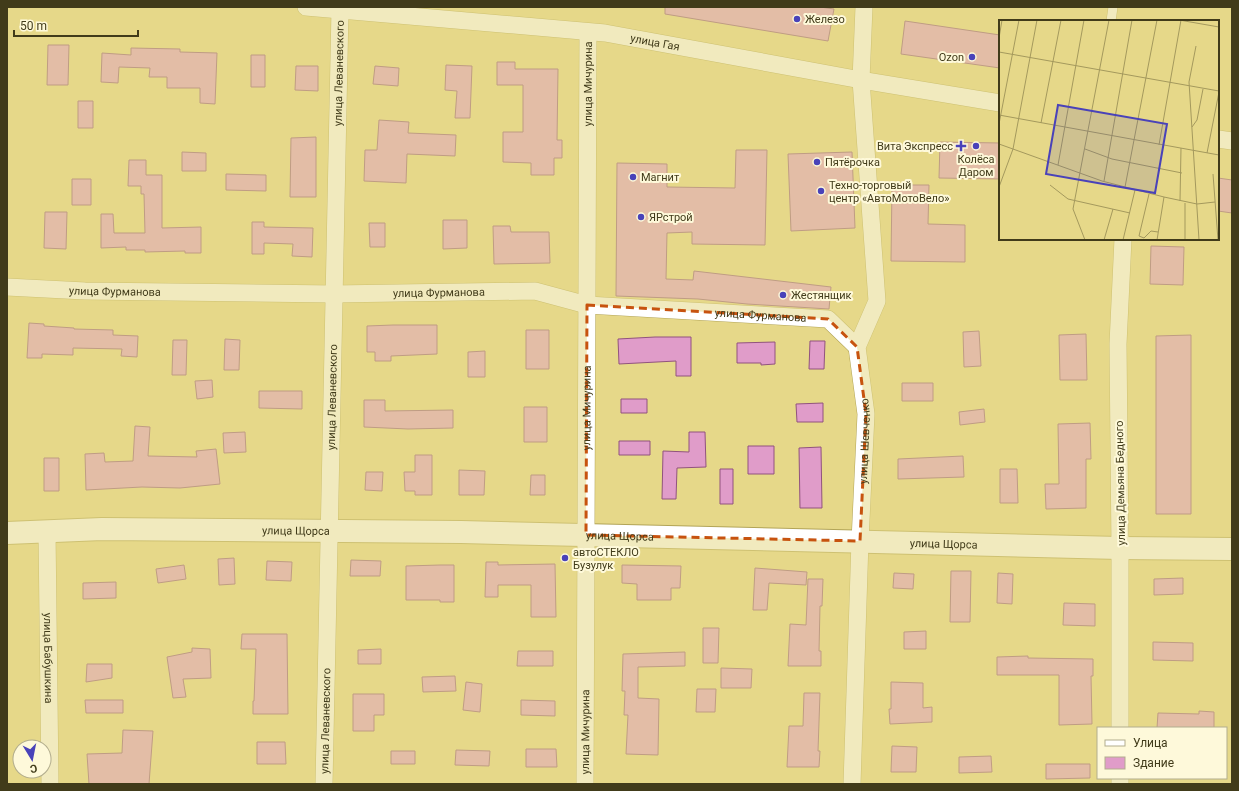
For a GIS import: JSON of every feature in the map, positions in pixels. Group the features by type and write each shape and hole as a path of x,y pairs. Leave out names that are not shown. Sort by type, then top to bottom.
{"main road":[{"name":"улица Щорса","path":"7,533 102,530 468,532 1120,548 1232,549"}],"street":[{"name":"улица Гая","path":"306,7 605,33 861,80 999,103"},
{"path":"857,347 877,301 861,80 864,7"},
{"name":"улица Леваневского","path":"324,784 340,10"},
{"name":"улица Мичурина","path":"585,784 588,32"},
{"path":"1219,139 1232,141"},
{"name":"улица Демьяна Бедного","path":"1120,727 1118,344 1123,240"},
{"name":"улица Фурманова","path":"7,287 85,291 334,294 535,291 587,305 828,319 857,347"},
{"name":"улица Шевченко","path":"852,784 866,414 857,347"},
{"name":"улица Бабушкина","path":"47,532 50,784"}],"lane":[{"path":"1111,20 1113,7"}],"highlighted area":[{"path":"587,305 828,319 857,347 866,414 860,541 586,535"}],"building":[{"path":"665,7 820,7 834,9 828,41 665,14"},
{"path":"905,21 999,35 999,68 901,54"},
{"path":"48,45 69,45 68,85 47,85"},
{"path":"131,48 180,49 180,52 217,53 215,104 200,103 200,88 167,88 167,77 149,77 150,68 119,67 118,83 101,82 102,53 131,55"},
{"path":"251,55 265,55 265,87 251,87"},
{"path":"497,62 515,62 515,69 558,69 557,140 562,140 562,158 554,158 554,175 531,175 531,163 503,162 503,132 523,132 523,85 497,85"},
{"path":"446,65 472,66 470,118 455,118 457,91 445,90"},
{"path":"296,66 318,66 318,91 295,90"},
{"path":"375,66 399,68 398,86 373,84"},
{"path":"78,101 93,101 93,128 78,128"},
{"path":"379,120 409,122 408,133 456,135 455,156 407,154 406,183 364,181 365,150 377,150"},
{"path":"316,137 316,197 290,197 291,138"},
{"path":"940,142 999,143 999,179 939,178"},
{"path":"736,150 767,150 765,245 692,244 692,232 667,233 666,279 693,280 694,271 831,287 829,309 747,304 698,299 616,296 617,163 667,164 667,187 735,188"},
{"path":"182,152 206,153 206,171 182,171"},
{"path":"852,152 855,228 791,231 788,154"},
{"path":"129,160 146,160 146,175 162,175 162,228 201,227 201,253 185,253 185,251 145,252 145,250 126,250 126,247 101,248 101,214 113,214 114,233 145,233 144,194 141,194 141,186 128,186"},
{"path":"226,174 266,175 266,191 226,190"},
{"path":"1219,178 1232,180 1232,213 1219,211"},
{"path":"72,179 91,179 91,205 72,205"},
{"path":"892,185 929,185 928,224 965,225 965,262 891,261"},
{"path":"45,212 67,212 66,249 44,248"},
{"path":"443,220 467,220 467,248 443,249"},
{"path":"252,222 264,222 264,227 313,228 312,257 292,256 293,244 264,243 264,254 252,254"},
{"path":"369,223 385,223 385,247 370,247"},
{"path":"493,226 510,226 511,232 549,232 550,263 494,264"},
{"path":"1151,246 1184,247 1183,285 1150,284"},
{"path":"29,323 74,329 113,330 113,335 138,336 137,357 121,356 122,349 73,348 73,355 42,354 42,358 27,358"},
{"path":"437,325 437,354 391,356 391,361 375,361 375,352 367,352 367,326"},
{"path":"526,330 549,330 549,369 526,369"},
{"path":"979,331 981,366 964,367 963,332"},
{"path":"1086,334 1087,380 1060,380 1059,335"},
{"path":"1191,335 1191,514 1156,514 1156,336"},
{"path":"691,337 691,376 676,376 676,361 619,364 618,339"},
{"path":"225,339 240,340 239,370 224,370"},
{"path":"173,340 187,340 186,375 172,375"},
{"path":"810,341 825,341 824,369 809,369"},
{"path":"775,342 775,364 761,365 761,363 737,363 737,343"},
{"path":"485,351 485,377 468,377 468,352"},
{"path":"212,380 213,397 197,399 195,381"},
{"path":"902,383 933,383 933,401 902,401"},
{"path":"259,391 302,391 302,409 259,408"},
{"path":"621,399 647,399 647,413 621,413"},
{"path":"364,400 385,400 385,411 453,410 453,428 408,429 364,427"},
{"path":"823,403 823,422 797,422 796,404"},
{"path":"524,407 547,407 547,442 524,442"},
{"path":"984,409 985,422 960,425 959,412"},
{"path":"1090,423 1091,459 1086,459 1086,508 1046,509 1045,484 1059,484 1058,424"},
{"path":"135,426 150,427 148,456 197,457 196,451 216,449 220,484 180,488 142,487 86,490 85,454 104,453 105,462 133,461"},
{"path":"245,432 246,452 224,453 223,433"},
{"path":"689,432 705,432 706,467 677,468 676,499 662,499 663,451 689,452"},
{"path":"619,441 650,441 650,455 619,455"},
{"path":"748,446 774,446 774,474 748,474"},
{"path":"821,447 822,508 800,508 799,448"},
{"path":"415,455 432,455 432,495 415,495 415,491 405,491 404,472 415,472"},
{"path":"963,456 964,477 898,479 898,459"},
{"path":"44,458 59,458 59,491 44,491"},
{"path":"720,469 733,469 733,504 720,504"},
{"path":"1000,469 1017,469 1018,503 1000,503"},
{"path":"459,470 485,471 484,495 459,495"},
{"path":"366,472 383,472 382,491 365,490"},
{"path":"531,475 545,475 545,495 530,495"},
{"path":"234,558 235,584 219,585 218,559"},
{"path":"351,560 381,561 380,576 350,576"},
{"path":"267,561 292,562 291,581 266,580"},
{"path":"486,562 498,562 498,565 555,564 556,617 531,617 531,585 498,585 498,597 485,597"},
{"path":"184,565 186,579 158,583 156,569"},
{"path":"454,565 454,602 440,602 440,600 406,600 406,566"},
{"path":"622,565 681,566 680,588 671,588 671,600 637,600 637,584 622,583"},
{"path":"755,568 807,572 806,585 769,583 767,610 753,610"},
{"path":"951,571 971,571 970,622 950,622"},
{"path":"894,573 914,574 913,589 893,588"},
{"path":"998,573 1013,574 1012,604 997,603"},
{"path":"1183,578 1183,594 1154,595 1154,579"},
{"path":"808,579 823,579 822,606 820,606 819,651 821,651 821,666 788,666 790,624 806,625"},
{"path":"116,582 116,598 83,599 83,583"},
{"path":"1064,603 1095,604 1095,626 1063,625"},
{"path":"703,628 719,628 718,663 703,663"},
{"path":"926,631 926,649 904,649 904,632"},
{"path":"242,634 287,634 288,714 253,714 256,649 241,649"},
{"path":"1153,642 1193,643 1193,661 1153,660"},
{"path":"192,648 210,649 211,678 183,679 186,697 173,698 167,657 192,652"},
{"path":"381,649 381,664 358,664 358,650"},
{"path":"518,651 553,651 553,666 517,666"},
{"path":"685,652 685,666 638,667 638,698 659,699 658,755 626,754 628,715 624,715 625,691 622,691 623,654"},
{"path":"1028,656 1028,658 1093,659 1093,676 1091,676 1092,724 1059,725 1059,675 997,675 997,657"},
{"path":"87,664 112,664 112,678 86,682"},
{"path":"721,668 752,669 751,688 721,688"},
{"path":"455,676 456,691 423,692 422,677"},
{"path":"466,682 482,684 480,712 463,710"},
{"path":"891,682 923,683 923,708 932,707 932,722 890,724 889,709 891,709"},
{"path":"697,689 716,689 715,712 696,712"},
{"path":"804,693 820,693 818,751 820,751 819,767 787,767 789,726 803,726"},
{"path":"353,694 384,694 384,715 374,715 374,731 353,731"},
{"path":"85,700 123,700 123,713 86,713"},
{"path":"521,700 555,701 555,716 521,715"},
{"path":"1199,711 1214,712 1214,727 1157,727 1158,713 1199,714"},
{"path":"123,730 153,731 149,784 89,784 87,754 122,753"},
{"path":"257,742 285,742 286,764 257,764"},
{"path":"892,746 917,747 916,772 891,772"},
{"path":"526,749 556,749 557,767 526,767"},
{"path":"456,750 490,751 489,766 455,765"},
{"path":"391,751 415,751 415,764 391,764"},
{"path":"991,756 992,772 959,773 959,757"},
{"path":"1046,764 1090,764 1090,778 1046,779"}],"place":[{"name":"Железо","path":"797,19"},
{"name":"Ozon","path":"972,57"},
{"name":"Вита Экспресс","path":"961,146"},
{"name":"Колёса Даром","path":"976,146"},
{"name":"Пятёрочка","path":"817,162"},
{"name":"Магнит","path":"633,177"},
{"name":"Техно-торговый центр «АвтоМотоВело»","path":"821,191"},
{"name":"ЯРстрой","path":"641,217"},
{"name":"Жестянщик","path":"783,295"},
{"name":"автоСТЕКЛО Бузулук","path":"565,558"}]}
